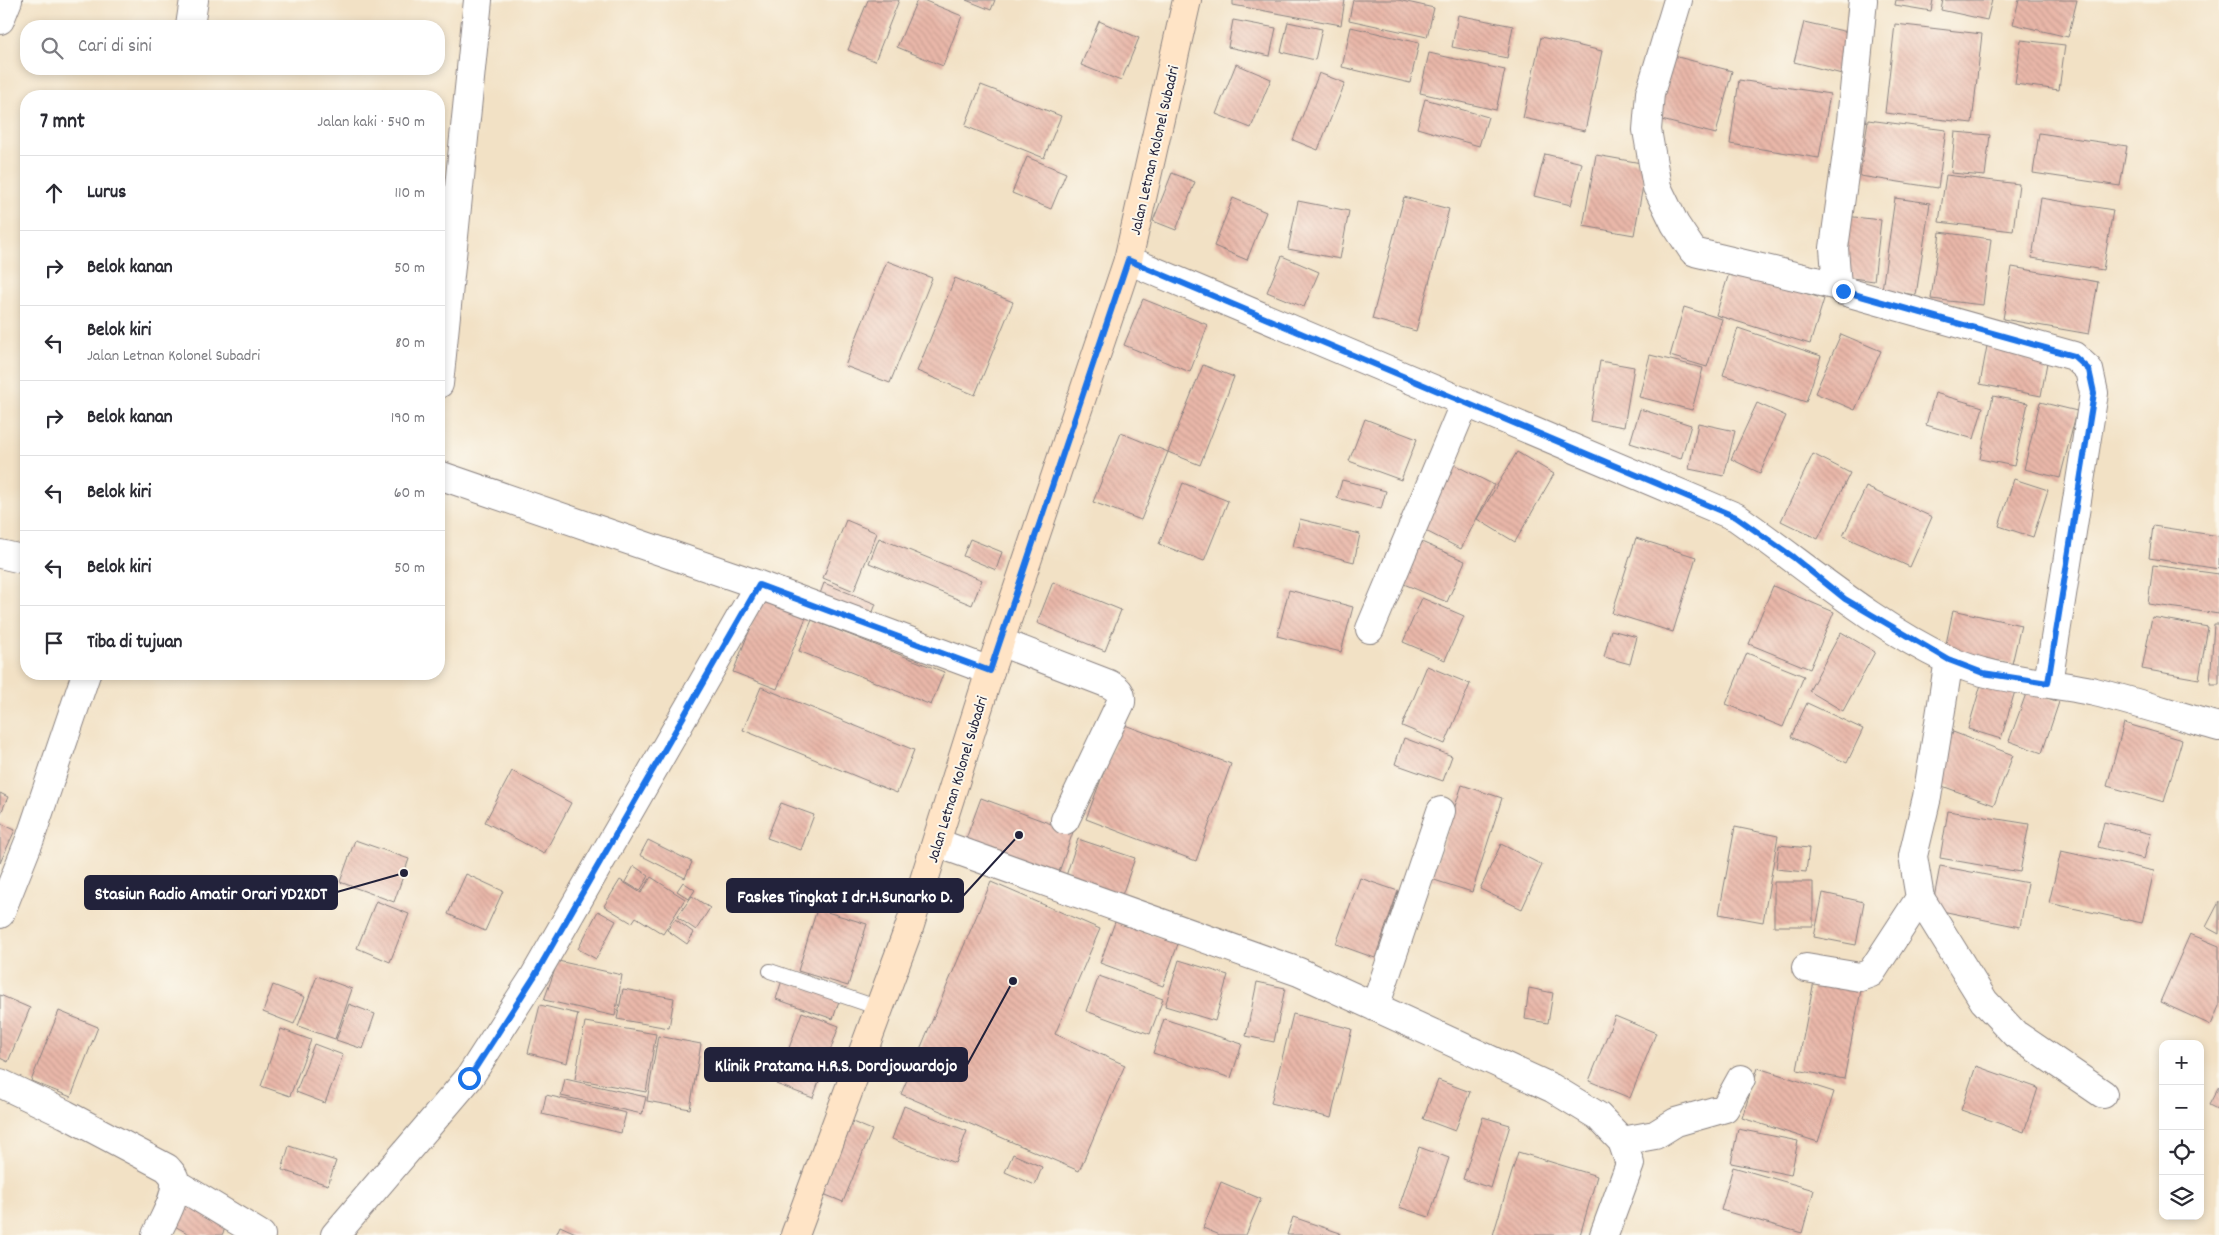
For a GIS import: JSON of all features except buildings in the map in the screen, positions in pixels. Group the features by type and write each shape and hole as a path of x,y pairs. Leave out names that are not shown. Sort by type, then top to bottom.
{"main road":[{"name":"Jalan Letnan Kolonel Subadri","path":"795,1235 909,928 990,671 1128,260 1187,0"}],"street":[{"path":"0,20 8,0"},
{"path":"191,20 194,0"},
{"path":"445,325 478,0"},
{"path":"1678,0 1650,93 1647,130 1657,187 1675,224 1693,251 1837,286 1843,291 2074,356 2089,370 2094,393 2048,683"},
{"path":"1837,286 1834,248 1850,131 1863,0"},
{"path":"1128,260 1736,517 1793,557 1845,599 1949,660 1983,673 2096,692 2219,727"},
{"path":"1370,629 1465,402"},
{"path":"445,477 759,585 990,671"},
{"path":"0,554 20,559"},
{"path":"334,1235 469,1078 534,977 759,585"},
{"path":"1000,642 1109,684 1121,695 1120,702 1065,820"},
{"path":"1949,660 1927,796 1913,856 1920,898 1990,1008 2015,1034 2103,1094"},
{"path":"0,914 30,838 84,680"},
{"path":"1375,1007 1441,812"},
{"path":"937,843 1299,972 1552,1088 1598,1116 1622,1141 1630,1164 1604,1235"},
{"path":"1806,968 1860,977 1871,973 1920,898"},
{"path":"1622,1141 1655,1135 1676,1122 1725,1108 1741,1079"},
{"path":"0,1083 65,1114 167,1168 174,1176 175,1183 172,1199 156,1235"},
{"path":"175,1183 261,1235"}],"lane":[{"path":"770,971 879,1008"}],"place":[{"name":"Faskes Tingkat I dr.H.Sunarko D.","path":"1019,835"},
{"name":"Stasiun Radio Amatir Orari YD2XDT","path":"404,873"},
{"name":"Klinik Pratama H.R.S. Dordjowardojo","path":"1013,981"}],"route":[{"path":"469,1078 534,977 644,782 759,585 990,671 1128,260 1736,517 1793,557 1845,599 1910,639 1949,660 1983,673 2048,683 2094,393 2089,370 2074,356 1843,291"}]}
